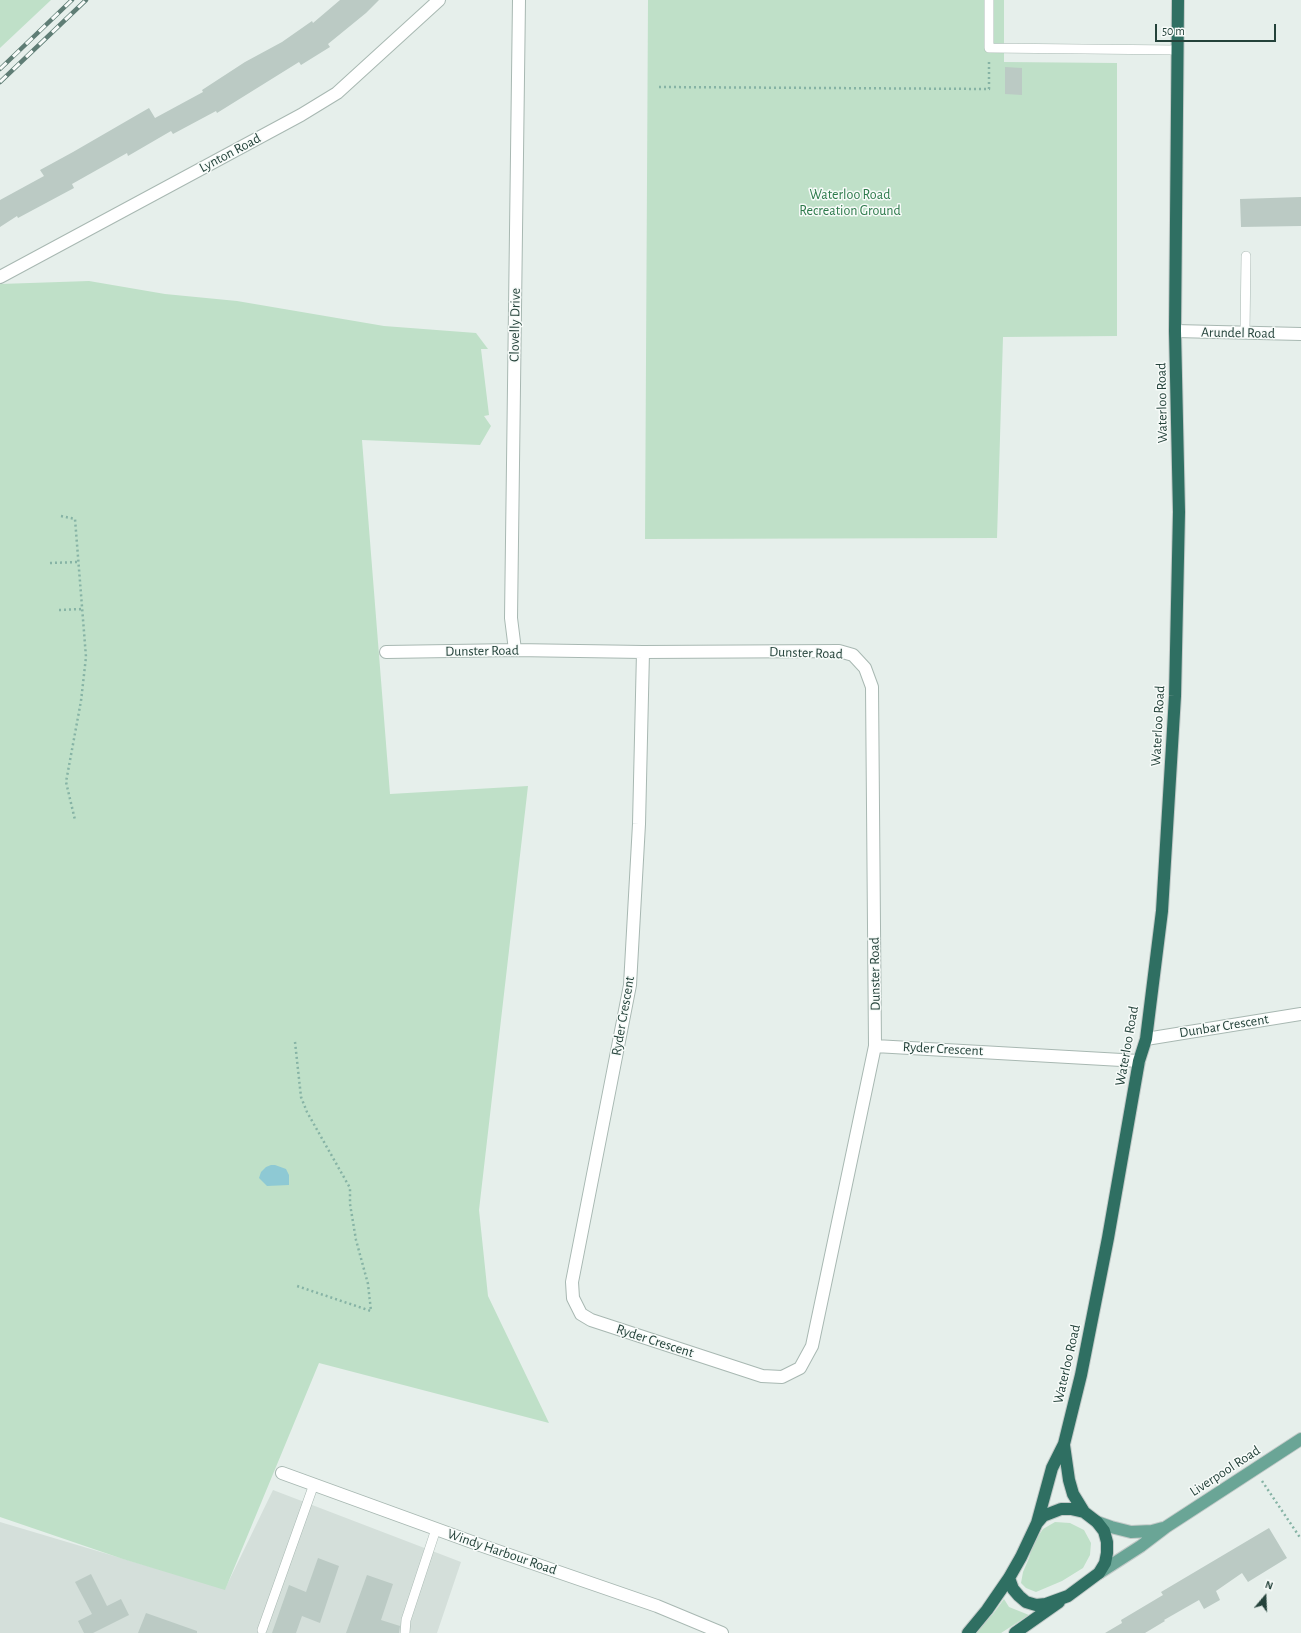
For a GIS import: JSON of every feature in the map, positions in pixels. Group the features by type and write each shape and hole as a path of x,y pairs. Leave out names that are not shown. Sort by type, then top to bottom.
{"highway":[{"name":"Waterloo Road","path":"1038,1523 1052,1468 1064,1444 1081,1375 1107,1246 1140,1061 1146,1039 1162,911 1175,696 1179,512 1176,332 1178,0"},
{"name":"Waterloo Road","path":"1064,1444 1069,1480 1073,1494 1084,1512"},
{"path":"968,1633 987,1610 1009,1578 1043,1516 1061,1509 1084,1512 1097,1522 1104,1531 1107,1542 1105,1563 1099,1573 1015,1633"},
{"path":"1009,1578 1013,1589 1019,1596 1031,1603 1046,1604 1068,1596"}],"main road":[{"name":"Liverpool Road","path":"1099,1573 1141,1546 1166,1527 1301,1439"},
{"name":"Liverpool Road","path":"1097,1522 1131,1532 1152,1531 1166,1527"}],"street":[{"name":"Lynton Road","path":"0,277 301,115 337,93 439,0"},
{"name":"Clovelly Drive","path":"515,650 511,618 519,0"},
{"name":"Arundel Road","path":"1176,332 1301,334"},
{"name":"Dunster Road","path":"386,652 515,650 643,652 838,651 853,655 865,668 872,687 875,1046"},
{"name":"Ryder Crescent","path":"643,652 639,824 630,985 572,1282 573,1298 581,1314 591,1320 762,1376 782,1377 800,1368 812,1346 875,1046 1140,1061"},
{"name":"Dunbar Crescent","path":"1146,1039 1301,1014"},
{"name":"Windy Harbour Road","path":"282,1473 436,1529 657,1606 722,1633"}],"lane":[{"path":"989,0 989,48 1178,50"},
{"path":"1245,333 1246,256"},
{"path":"262,1630 314,1484"},
{"path":"405,1633 406,1620 436,1529"}],"path":[{"path":"659,87 989,89 989,48"},
{"path":"61,516 74,519 86,658 81,701 66,782 75,820"},
{"path":"50,563 78,562"},
{"path":"59,610 82,609"},
{"path":"295,1042 301,1097 307,1112 350,1188 350,1204 356,1240 368,1284 370,1311 297,1286"},
{"path":"1255,1470 1301,1539"}],"shaded area":[{"path":"273,1490 461,1562 437,1633 0,1633 0,1522 225,1589"}],"green space":[{"path":"0,0 51,0 0,48"},
{"name":"Waterloo Road Recreation Ground","path":"648,0 1004,0 1004,62 1117,63 1117,336 1003,337 997,538 645,539"},
{"path":"89,281 165,294 237,301 384,326 476,333 488,349 481,349 489,415 484,416 491,426 480,445 362,440 390,794 528,786 479,1210 488,1296 549,1423 319,1363 225,1590 123,1559 0,1517 0,284"},
{"path":"1055,1522 1070,1523 1084,1530 1091,1543 1090,1555 1083,1568 1062,1581 1036,1592 1026,1588 1021,1583 1023,1572 1033,1544 1043,1529"},
{"path":"1004,1599 1009,1607 1029,1615 1001,1633 974,1633 993,1614"}],"water":[{"path":"271,1165 286,1169 289,1175 289,1185 267,1186 259,1178 261,1172 266,1167"}],"building":[{"path":"340,0 379,0 366,13 328,44 330,47 301,65 299,62 217,113 216,111 173,134 171,131 128,156 127,153 72,184 74,188 18,218 17,216 0,227 0,200 44,176 40,170 149,108 155,118 203,92 202,90 245,62 282,42 312,21 313,23"},
{"path":"1005,67 1022,68 1022,95 1005,94"},
{"path":"1301,197 1301,226 1241,227 1240,199"},
{"path":"1269,1528 1287,1558 1248,1582 1242,1573 1216,1591 1220,1600 1204,1609 1199,1600 1145,1633 1105,1633 1122,1623 1121,1620 1163,1595 1161,1592"},
{"path":"318,1558 339,1566 320,1623 302,1616 296,1633 272,1633 289,1585 306,1592"},
{"path":"91,1574 107,1606 121,1599 129,1615 93,1633 84,1633 78,1621 92,1614 75,1582"},
{"path":"367,1575 393,1584 381,1620 400,1626 399,1633 346,1633"},
{"path":"146,1613 197,1631 197,1633 138,1633"}],"railway":[{"path":"0,69 72,0"},
{"path":"0,82 86,0"}]}
